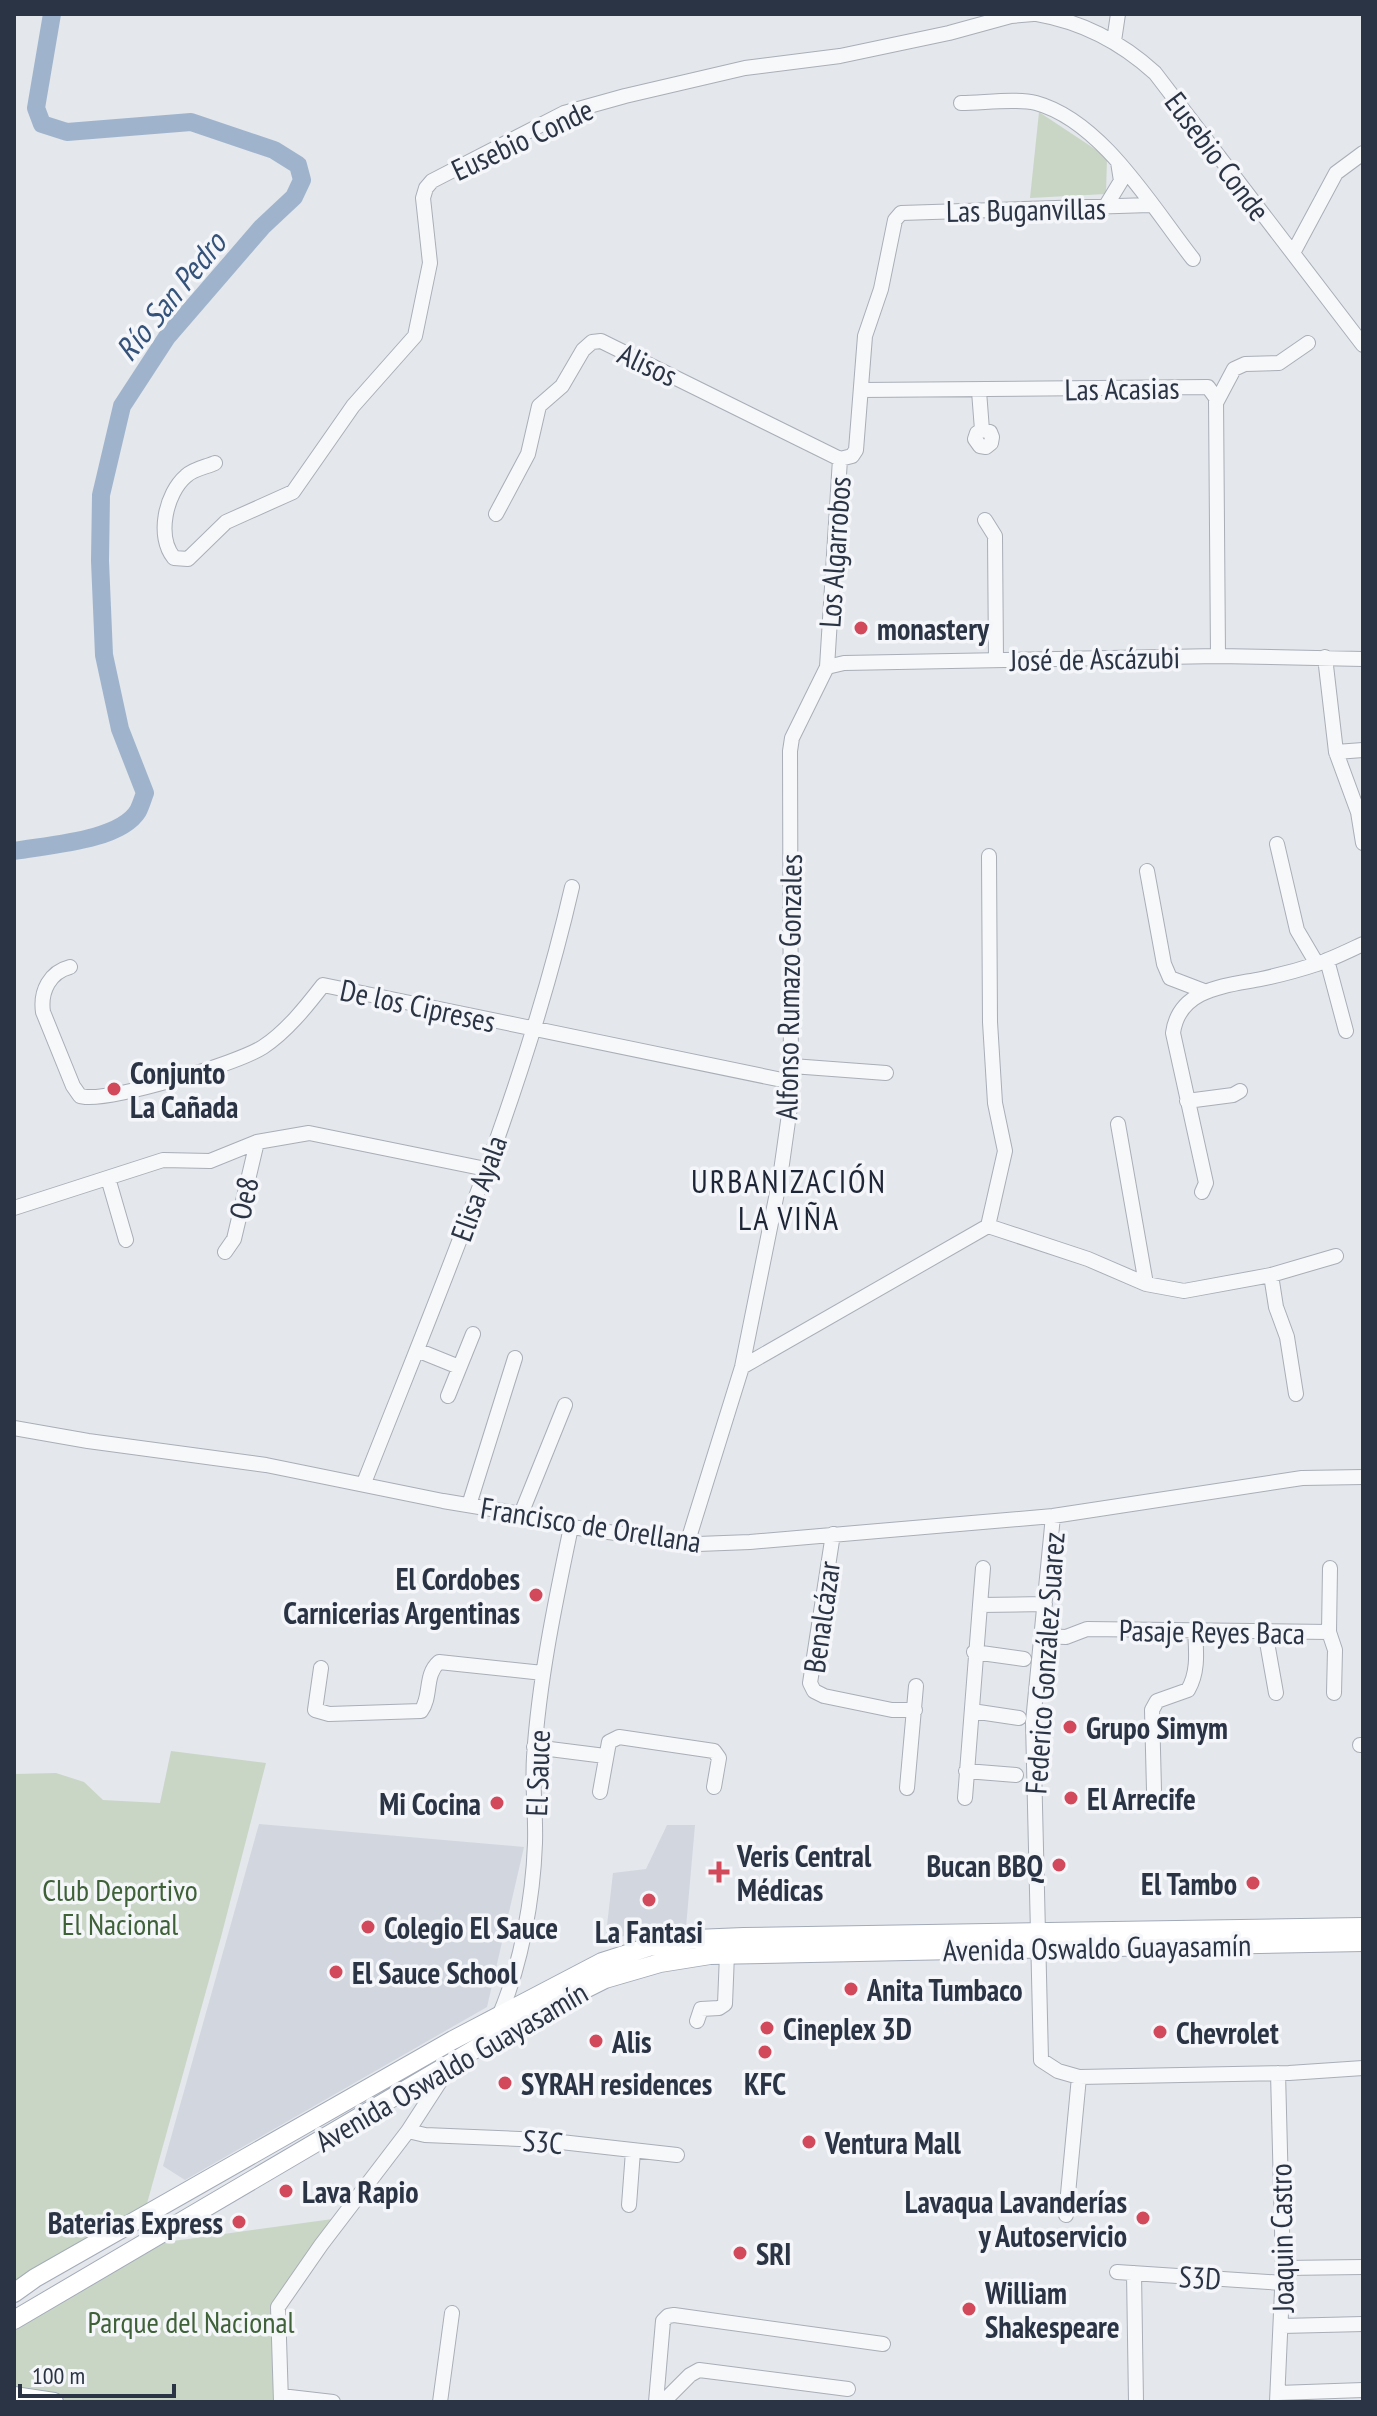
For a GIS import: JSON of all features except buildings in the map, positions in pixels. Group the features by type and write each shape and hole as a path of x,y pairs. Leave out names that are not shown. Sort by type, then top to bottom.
{"main road":[{"name":"Avenida Oswaldo Guayasamín","path":"14,2320 533,2015 605,1979 660,1963 727,1954 1363,1927"},
{"name":"Avenida Oswaldo Guayasamín","path":"14,2293 35,2278 499,2016 602,1962 649,1947 695,1939 1363,1942"},
{"path":"20,2398 54,2402"}],"street":[{"name":"Eusebio Conde","path":"215,463 188,473 169,498 166,542 174,558 188,559 226,522 293,492 353,406 415,336 430,263 423,198 432,181 564,113 745,68 840,56 949,33 1011,16 1035,14 1061,18 1095,31 1135,55 1155,73 1363,345"},
{"path":"1095,31 1098,14"},
{"path":"1114,41 1118,14"},
{"name":"Las Buganvillas","path":"961,103 1034,103 1074,119 1118,160 1193,259"},
{"path":"1293,253 1336,173 1363,153"},
{"path":"1104,209 1121,181 1118,160"},
{"name":"Las Buganvillas","path":"901,213 1104,209 1150,205"},
{"name":"Los Algarrobos","path":"827,667 840,459 852,456 856,450 865,336 881,289 895,220 901,213"},
{"name":"Alisos","path":"496,514 528,454 539,406 562,386 583,350 592,342 601,341 671,374 840,459"},
{"path":"1216,403 1234,369 1245,364 1279,363 1308,343"},
{"name":"Las Acasias","path":"861,390 1208,387 1216,403 1218,656"},
{"path":"979,391 982,430"},
{"path":"985,520 995,536 996,660"},
{"name":"José de Ascázubi","path":"827,667 844,663 1218,656 1363,659"},
{"path":"1325,657 1336,752 1358,812 1363,843"},
{"name":"Alfonso Rumazo Gonzales","path":"687,1544 742,1367 780,1178 792,1082 790,751 792,738 827,667"},
{"path":"1336,752 1363,750"},
{"path":"1277,844 1297,930 1322,962 1346,1031"},
{"path":"742,1367 988,1226 1005,1151 995,1103 990,1022 989,856"},
{"path":"1147,871 1164,964 1170,978 1204,991"},
{"name":"Elisa Ayala","path":"364,1483 486,1169 534,1030 572,887"},
{"path":"1202,1192 1206,1183 1173,1033 1175,1018 1183,1007 1204,991 1322,962 1363,944"},
{"name":"De los Cipreses","path":"70,967 58,970 51,977 42,1001 43,1012 73,1086 80,1096 86,1097 138,1088 248,1055 276,1037 323,985 792,1082"},
{"path":"792,1066 886,1073"},
{"path":"1187,1101 1233,1095 1240,1091"},
{"path":"1118,1124 1146,1284"},
{"path":"14,1208 163,1160 210,1161 257,1142 309,1133 486,1169"},
{"name":"Oe8","path":"225,1252 234,1239 257,1142"},
{"path":"108,1178 126,1240"},
{"path":"988,1226 1088,1259 1146,1284 1184,1291 1271,1275 1336,1256"},
{"path":"1271,1275 1276,1307 1287,1337 1296,1394"},
{"path":"448,1396 473,1334"},
{"path":"417,1350 459,1367"},
{"path":"469,1505 515,1358"},
{"path":"521,1514 565,1405"},
{"name":"Francisco de Orellana","path":"14,1428 266,1465 521,1514 571,1527 687,1544 750,1542 1053,1516 1302,1478 1363,1477"},
{"name":"Federico González Suarez","path":"1053,1516 1033,1722 1041,2060 1058,2071 1079,2077 1363,2068"},
{"name":"El Sauce","path":"499,2016 511,1989 525,1925 535,1845 534,1747 543,1673 571,1527"},
{"name":"Benalcázar","path":"833,1534 810,1683 814,1691 824,1696 892,1710 915,1710"},
{"path":"965,1798 974,1652 983,1568"},
{"path":"1329,1632 1330,1568"},
{"path":"980,1605 1045,1604"},
{"path":"1154,1790 1152,1710 1157,1701 1188,1690 1193,1682 1196,1668 1195,1629"},
{"name":"Pasaje Reyes Baca","path":"1044,1630 1329,1632 1335,1650 1334,1693"},
{"path":"1265,1631 1276,1693"},
{"path":"974,1652 1024,1659"},
{"path":"321,1668 315,1710 329,1714 421,1711 428,1698 431,1672 439,1662 543,1673"},
{"path":"907,1788 916,1686"},
{"path":"972,1711 1019,1718"},
{"path":"600,1792 609,1742 619,1737 714,1751 719,1758 714,1787"},
{"path":"534,1747 605,1756"},
{"path":"966,1771 1016,1775"},
{"path":"697,2021 701,2009 719,2008 725,2004 727,1954"},
{"path":"333,2402 281,2399 278,2307 408,2131 452,2062"},
{"name":"Joaquin Castro","path":"1278,2073 1283,2276 1278,2398"},
{"path":"1066,2215 1079,2077"},
{"name":"S3C","path":"408,2131 425,2135 543,2140 677,2155"},
{"path":"629,2205 633,2151"},
{"name":"S3D","path":"1117,2272 1283,2276 1363,2267"},
{"path":"1134,2273 1136,2402"},
{"path":"440,2402 452,2313"},
{"path":"656,2402 663,2321 668,2316 883,2344"},
{"path":"1282,2326 1363,2324"},
{"path":"663,2402 699,2370 848,2389"},
{"path":"1278,2398 1363,2390"}],"shaded area":[{"name":"Colegio El Sauce","path":"259,1824 524,1847 487,2007 185,2180 163,2166"},
{"name":"La Fantasi","path":"667,1825 695,1825 686,1927 640,1930 605,1943 613,1873 646,1869"}],"green space":[{"path":"1039,112 1107,157 1106,194 1030,198"},
{"name":"Club Deportivo El Nacional","path":"171,1751 266,1763 146,2207 14,2283 14,1774 56,1773 84,1782 103,1800 160,1803"},
{"name":"Parque del Nacional","path":"340,2218 276,2307 280,2402 56,2402 14,2396 14,2329 166,2242"}],"waterway":[{"name":"Río San Pedro","path":"14,851 100,835 129,821 139,809 145,793 120,729 104,655 100,561 101,495 122,406 167,337 262,227 294,197 302,180 298,165 274,150 191,122 67,132 42,124 36,108 52,14"}],"place":[{"name":"monastery","path":"861,628"},
{"name":"Conjunto La Cañada","path":"114,1089"},
{"name":"El Cordobes Carnicerias Argentinas","path":"536,1595"},
{"name":"Grupo Simym","path":"1070,1727"},
{"name":"El Arrecife","path":"1071,1798"},
{"name":"Mi Cocina","path":"497,1803"},
{"name":"Bucan BBQ","path":"1059,1865"},
{"name":"Veris Central Médicas","path":"719,1872"},
{"name":"El Tambo","path":"1253,1883"},
{"name":"La Fantasi","path":"649,1900"},
{"name":"Colegio El Sauce","path":"368,1927"},
{"name":"El Sauce School","path":"336,1972"},
{"name":"Anita Tumbaco","path":"851,1989"},
{"name":"Cineplex 3D","path":"767,2028"},
{"name":"Chevrolet","path":"1160,2032"},
{"name":"Alis","path":"596,2041"},
{"name":"KFC","path":"765,2052"},
{"name":"SYRAH residences","path":"505,2083"},
{"name":"Ventura Mall","path":"809,2142"},
{"name":"Lava Rapio","path":"286,2191"},
{"name":"Lavaqua Lavanderías y Autoservicio","path":"1143,2218"},
{"name":"Baterias Express","path":"239,2222"},
{"name":"SRI","path":"740,2253"},
{"name":"William Shakespeare","path":"969,2309"}],"district":[{"name":"URBANIZACIÓN LA VIÑA","path":"789,1200"}]}
